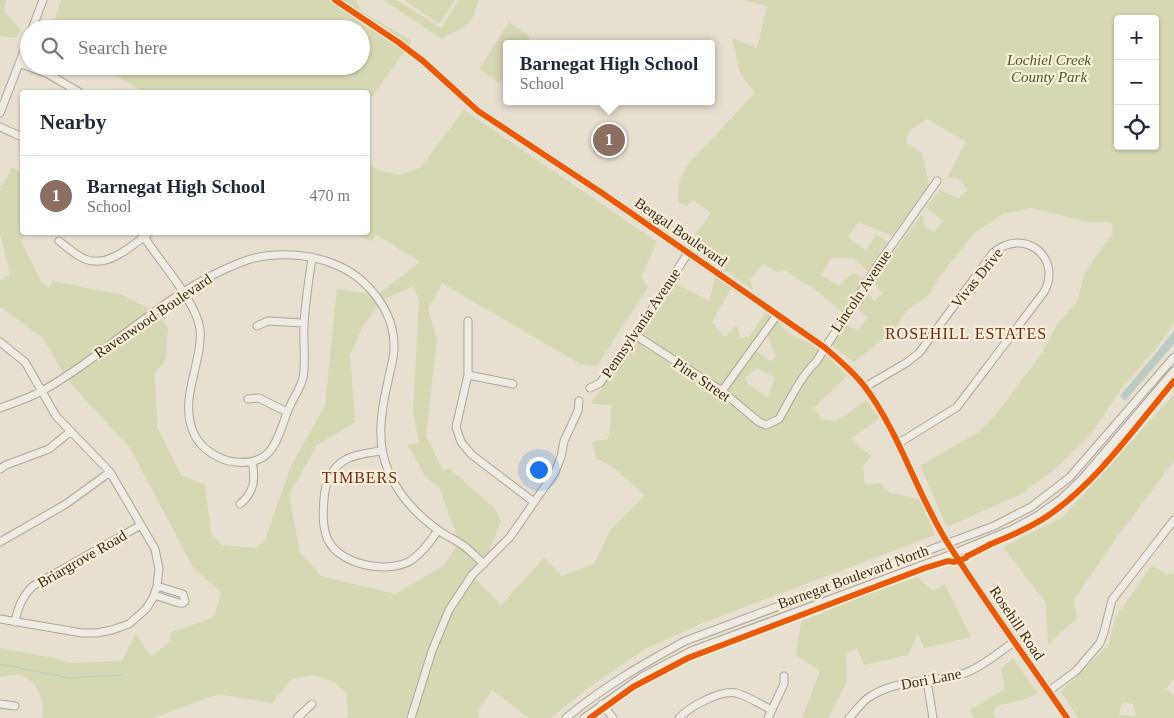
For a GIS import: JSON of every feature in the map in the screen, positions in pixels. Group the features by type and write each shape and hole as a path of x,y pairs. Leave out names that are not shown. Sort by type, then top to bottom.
{"street":[{"path":"35,20 43,0"},
{"name":"Bengal Boulevard","path":"336,0 365,20"},
{"name":"Bengal Boulevard","path":"370,24 404,47 478,111 602,193 824,347 865,387 899,442 926,503 948,542"},
{"path":"0,114 20,63"},
{"path":"50,75 76,90"},
{"path":"0,127 20,136"},
{"name":"Lincoln Avenue","path":"769,424 778,419 804,376 816,362 824,347 937,181"},
{"path":"59,241 85,259 94,262 111,258 144,235"},
{"path":"146,235 183,292 193,310 200,330 188,405 189,419 193,432 200,443 215,455 229,461 252,462 263,458 275,445 287,412 303,378 304,322 312,257"},
{"name":"Vivas Drive","path":"865,387 906,363 919,353 993,253 1000,247 1007,243 1024,243 1039,251 1047,263 1048,270 1048,285 1044,292 957,407 899,442"},
{"name":"Pennsylvania Avenue","path":"590,388 600,383 635,335 688,253"},
{"name":"Ravenwood Boulevard","path":"0,408 41,392 183,292 215,274 254,258 312,257 339,266 362,280 378,297 390,321 394,347 382,415 381,450 388,470 400,494 417,513 438,530 464,546 484,564"},
{"path":"722,391 778,315"},
{"path":"257,326 268,321 304,322"},
{"path":"468,321 468,375 456,427 460,442 472,455 534,502"},
{"name":"Pine Street","path":"635,335 722,391 759,422 769,424"},
{"path":"0,342 25,362 56,416 100,459 110,472 155,549 158,559 159,576 154,595 146,609 135,620 105,632 82,633 0,619"},
{"name":"Barnegat Boulevard North","path":"566,718 591,697 637,667 685,641 994,526 1018,514 1042,499 1070,477 1092,454 1174,357"},
{"name":"Barnegat Boulevard North","path":"584,718 643,676 691,651 955,553 1011,530 1037,516 1061,499 1083,478 1174,371"},
{"path":"468,375 513,384"},
{"path":"248,398 259,398 287,412"},
{"path":"411,718 432,651 449,610 472,575 510,537 555,472 561,457 564,441 578,411 579,401"},
{"path":"0,469 49,449 71,431"},
{"path":"381,450 344,460 329,475 323,513 328,540 345,558 360,563 384,566 396,565 410,561 433,539 438,530"},
{"path":"240,504 252,491 254,476 252,462"},
{"path":"0,542 66,504 110,472"},
{"path":"1049,691 1076,671 1100,643 1112,600 1173,524"},
{"name":"Briargrove Road","path":"15,622 21,600 33,586 141,525"},
{"name":"Rosehill Road","path":"948,542 1067,718"},
{"path":"154,595 179,603 183,603 185,600 183,594 157,586"},
{"name":"Dori Lane","path":"850,718 868,699 882,691 896,685 968,672 1014,642"},
{"path":"768,718 784,684 784,676"},
{"path":"927,680 934,718"},
{"path":"679,718 693,707 718,695 735,693 772,710"},
{"path":"0,704 14,706"},
{"path":"297,718 312,704"},
{"path":"602,704 613,718"}],"green space":[{"path":"0,0 6,0 4,11 20,29 20,31 15,38 0,36"},
{"path":"61,0 356,0 361,11 412,41 370,99 370,90 140,90 113,75 370,75 370,20 55,20"},
{"path":"383,0 397,0 441,28 459,0 478,0 476,10 469,23 443,40"},
{"path":"404,0 455,0 439,24"},
{"name":"Lochiel Creek County Park","path":"742,0 1174,0 1174,324 1155,350 1121,389 1091,434 1056,468 1021,494 947,527 920,466 977,433 997,413 1042,353 1057,324 1077,302 1085,272 1113,233 1111,222 1088,222 1032,208 1003,214 974,233 940,276 928,296 906,311 894,331 854,362 831,345 844,324 858,330 868,317 854,307 866,289 874,301 883,293 872,281 922,214 925,227 934,232 943,221 926,207 940,190 958,198 968,190 958,178 947,178 966,142 927,119 909,131 906,142 922,153 929,185 892,236 859,222 847,237 866,250 876,235 888,241 869,272 853,258 831,258 821,275 839,286 852,273 864,278 843,313 811,286 801,282 785,270 777,272 763,264 750,280 753,290 697,251 689,243 711,213 693,200 686,206 678,202 679,181 688,164 755,93 740,73 732,38 757,48 767,6"},
{"path":"509,22 530,37 528,40 503,40 503,77 499,83 479,69"},
{"path":"464,110 657,242 641,277 648,287 597,366 580,364 442,283 428,309 437,339 426,435 443,471 449,468 495,509 501,521 484,564 472,575 501,605 544,558 562,576 594,564 611,529 645,495 610,465 597,459 592,442 608,439 611,405 591,404 675,283 709,301 715,277 732,287 712,322 725,337 737,325 740,338 749,337 767,311 790,334 819,348 847,376 814,408 821,419 837,421 866,400 879,418 851,439 871,456 863,466 865,485 881,483 890,493 919,499 935,535 705,622 645,649 592,685 551,718 529,718 492,690 478,711 479,718 346,718 348,715 347,695 335,682 314,675 292,679 272,703 219,694 152,718 42,718 43,706 39,692 31,681 20,675 0,677 0,648 54,658 70,663 122,661 136,634 151,657 170,641 170,633 214,617 221,592 194,569 130,448 66,378 43,338 0,307 0,281 10,274 0,233 0,185 2,186 12,167 20,173 20,235 25,235 21,241 41,281 49,288 53,281 122,295 154,311 168,328 166,359 155,373 157,427 181,475 205,485 211,533 222,545 256,548 265,540 290,468 325,405 337,289 377,295 420,262 377,235 371,241 360,235 370,235 370,163 377,170 401,175 421,167","holes":["413,286 419,300 413,413 419,443 408,445 425,476 439,487 459,542 443,566 395,594 321,576 300,552 289,495 317,445 355,422 350,355 362,328 381,301","764,333 769,339 776,357 770,361 751,347","757,368 775,378 768,397 749,385 745,378"]},
{"path":"1174,394 1174,461 1112,544 1073,601 1077,618 1048,645 1046,603 1003,547 1063,517"},
{"path":"1152,565 1167,575 1174,573 1174,678 1166,689 1174,695 1174,718 1078,718 1061,692 1109,644 1115,618","holes":["1122,702 1133,704 1136,716 1119,715"]},
{"path":"917,577 933,591 945,584 971,637 924,648 918,633 908,655 864,665 857,648 846,653 847,681 828,718 802,718 820,671 796,655 801,622 852,600"},
{"path":"1013,659 1038,693 1025,699 997,706 993,713 996,718 974,718 970,710 1005,689 1001,668"}],"shaded area":[{"path":"1174,331 1174,344 1125,401 1120,396"}],"waterway":[{"path":"0,664 69,678 123,675"}],"cycle path":[{"path":"335,0 365,20"},
{"path":"370,23 423,61 478,111 602,193 824,347 851,371 861,381 888,424 947,542 1067,718"},
{"path":"590,718 633,687 688,658 925,568 966,558 1046,517 1064,504 1098,472 1174,381"}],"place":[{"name":"Barnegat High School","path":"609,140"}],"district":[{"name":"ROSEHILL ESTATES","path":"966,333"},
{"name":"TIMBERS","path":"360,477"}]}
